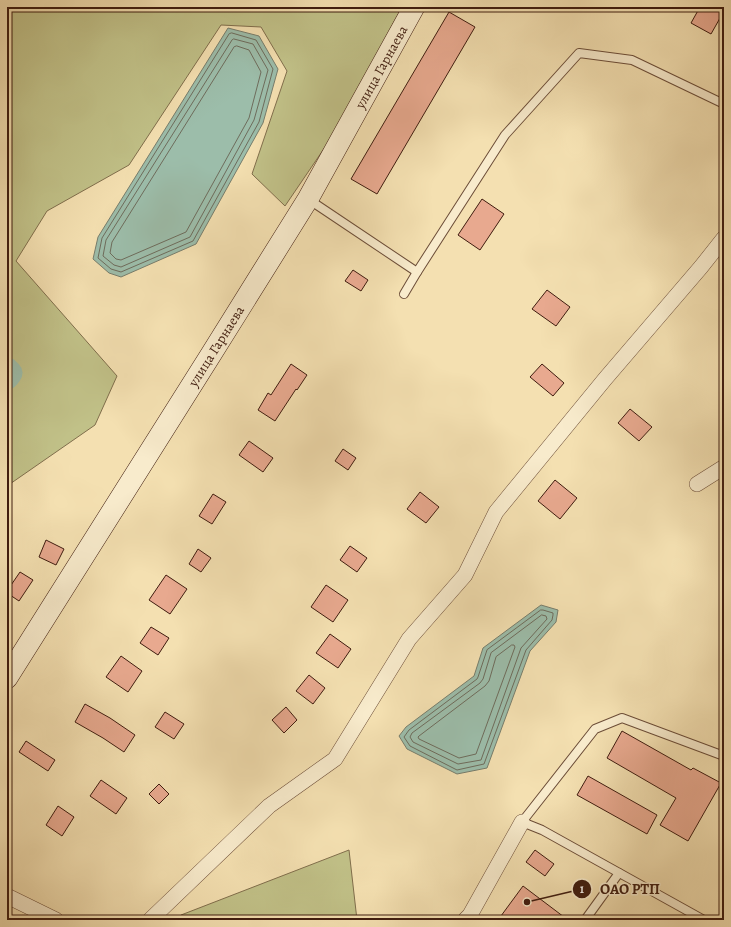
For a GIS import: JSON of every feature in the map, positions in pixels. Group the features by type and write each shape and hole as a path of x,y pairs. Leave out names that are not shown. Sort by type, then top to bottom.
{"street":[{"name":"улица Гарнаева","path":"7,678 308,198 414,7"},
{"path":"150,920 269,806 335,759 408,639 465,575 496,512 605,379 724,238"},
{"path":"697,484 724,467"},
{"path":"465,920 470,915 522,822"},
{"path":"7,896 56,920"}],"lane":[{"path":"404,294 505,135 579,53 632,60 724,104"},
{"path":"308,198 417,272"},
{"path":"704,920 542,830 522,822 595,729 622,718 724,756"},
{"path":"585,920 619,873"}],"green space":[{"path":"7,7 402,7 336,131 285,206 252,174 287,71 261,27 221,25 129,165 47,211 16,261 117,376 95,425 7,486"},
{"path":"349,850 357,920 176,920 181,915"}],"water":[{"path":"228,28 259,36 278,69 263,123 196,244 121,277 109,273 93,259 98,237"},
{"path":"541,605 558,610 556,622 530,651 487,768 457,774 407,749 399,736 406,727 474,676 483,648"}],"building":[{"path":"700,7 716,7 724,11 711,34 691,23"},
{"path":"449,12 475,27 377,194 351,179"},
{"path":"482,199 504,214 480,250 458,235"},
{"path":"353,270 368,280 361,291 345,281"},
{"path":"547,290 570,307 556,326 532,309"},
{"path":"291,364 307,375 275,421 258,410 268,393 271,395"},
{"path":"542,364 564,383 553,396 530,377"},
{"path":"630,409 652,427 639,441 618,423"},
{"path":"249,441 273,458 263,472 239,455"},
{"path":"343,449 356,458 348,470 335,461"},
{"path":"555,480 577,498 560,519 538,501"},
{"path":"420,492 439,507 426,523 407,509"},
{"path":"213,494 226,502 212,524 199,516"},
{"path":"46,540 64,549 56,565 39,557"},
{"path":"350,546 367,558 357,572 340,560"},
{"path":"198,549 211,558 201,572 189,564"},
{"path":"20,572 33,580 19,601 7,593 7,591"},
{"path":"166,575 187,589 170,614 149,600"},
{"path":"326,585 348,600 333,622 311,607"},
{"path":"151,627 169,638 158,655 140,643"},
{"path":"330,634 351,649 338,668 316,653"},
{"path":"121,656 142,671 128,692 106,677"},
{"path":"309,675 325,688 313,704 296,691"},
{"path":"85,704 110,718 135,735 124,752 75,722"},
{"path":"286,707 297,720 284,733 272,720"},
{"path":"165,712 184,724 174,739 155,727"},
{"path":"622,731 691,770 693,768 721,783 688,841 660,825 676,798 607,758"},
{"path":"26,741 55,760 48,771 19,752"},
{"path":"588,776 657,815 647,834 577,795"},
{"path":"101,780 127,798 116,814 90,796"},
{"path":"159,784 169,794 159,804 149,794"},
{"path":"58,806 74,817 62,836 46,825"},
{"path":"535,850 554,864 545,876 526,862"},
{"path":"523,886 568,920 498,920"}],"waterway":[{"path":"7,370 10,373 7,377"}],"place":[{"name":"ОАО РТП","path":"527,902"}]}
